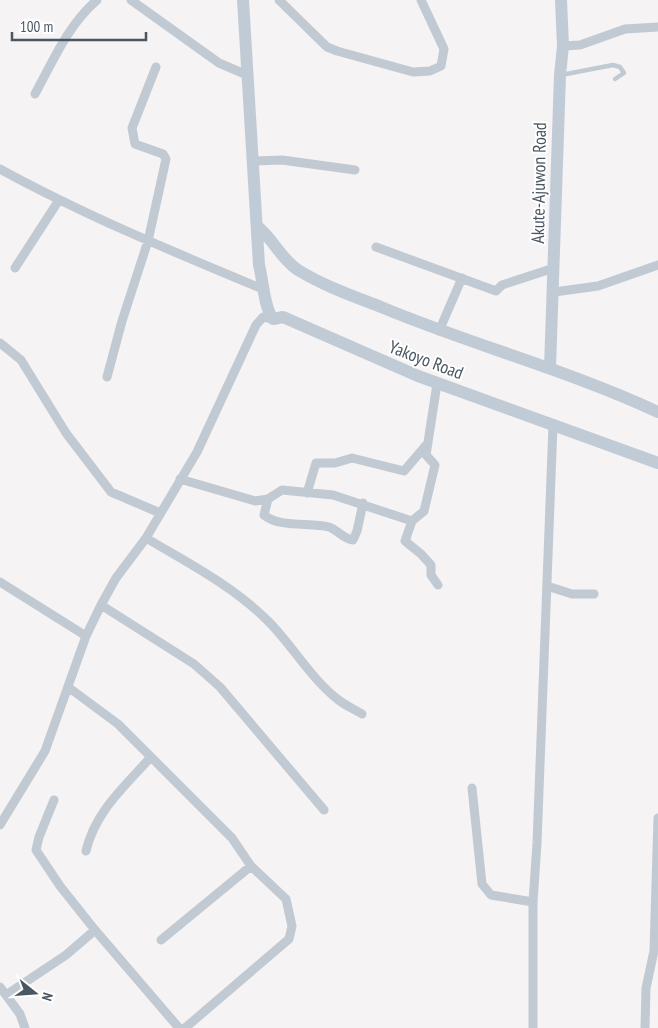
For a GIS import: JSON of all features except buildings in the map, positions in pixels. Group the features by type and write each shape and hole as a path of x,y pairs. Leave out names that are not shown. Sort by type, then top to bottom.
{"main road":[{"path":"243,0 246,75 259,265 266,290 267,311 273,319"},
{"name":"Akute-Ajuwon Road","path":"550,368 560,75 563,46 561,0"},
{"name":"Yakoyo Road","path":"257,226 270,237 284,258 297,269 320,282 439,331 550,368 658,412"},
{"name":"Yakoyo Road","path":"273,319 283,317 372,358 437,384 658,463"}],"street":[{"path":"35,94 68,32 80,15 97,0"},
{"path":"131,0 218,63 246,75"},
{"path":"279,0 327,47 413,72 430,71 441,66 444,49 421,0"},
{"path":"563,46 580,45 625,28 658,27"},
{"path":"107,377 122,321 148,241 166,159 163,154 135,144 132,128 156,67"},
{"path":"253,161 282,160 354,170"},
{"path":"0,170 59,200 148,241 266,290"},
{"path":"15,268 59,200"},
{"path":"376,247 496,291 502,285 554,268"},
{"path":"554,292 598,286 658,265"},
{"path":"439,331 462,278"},
{"path":"0,825 45,751 86,636 101,605 116,578 146,538 197,452 256,325 263,317 273,319"},
{"path":"0,343 21,360 66,433 111,492 160,513"},
{"path":"437,384 426,455 435,464 434,476 424,511 412,521 404,541 422,554 431,565 432,575 438,585"},
{"path":"534,1028 533,902 553,425"},
{"path":"307,493 316,463 335,463 352,458 404,471 428,443"},
{"path":"180,479 255,501 268,499 282,490 333,495 363,503 412,521"},
{"path":"268,499 264,515 268,518 292,524 330,528 342,536 353,540 357,531 363,503"},
{"path":"146,538 228,588 248,603 299,656 322,686 337,700 362,714"},
{"path":"0,582 86,636"},
{"path":"547,586 572,594 594,594"},
{"path":"101,605 194,664 220,687 324,810"},
{"path":"68,687 118,724 232,838 251,866 286,899 290,909 291,936 185,1028"},
{"path":"86,851 89,838 104,809 150,758"},
{"path":"472,788 482,884 491,895 533,902"},
{"path":"54,800 39,837 36,850 60,886 95,930 179,1028"},
{"path":"645,1028 646,988 654,951 658,818"},
{"path":"161,940 251,866"},
{"path":"6,996 66,955 95,930"},
{"path":"0,987 20,1014 25,1028"},
{"path":"526,1028 533,1014"}],"lane":[{"path":"560,75 613,65 620,67 624,73 615,79"}]}
